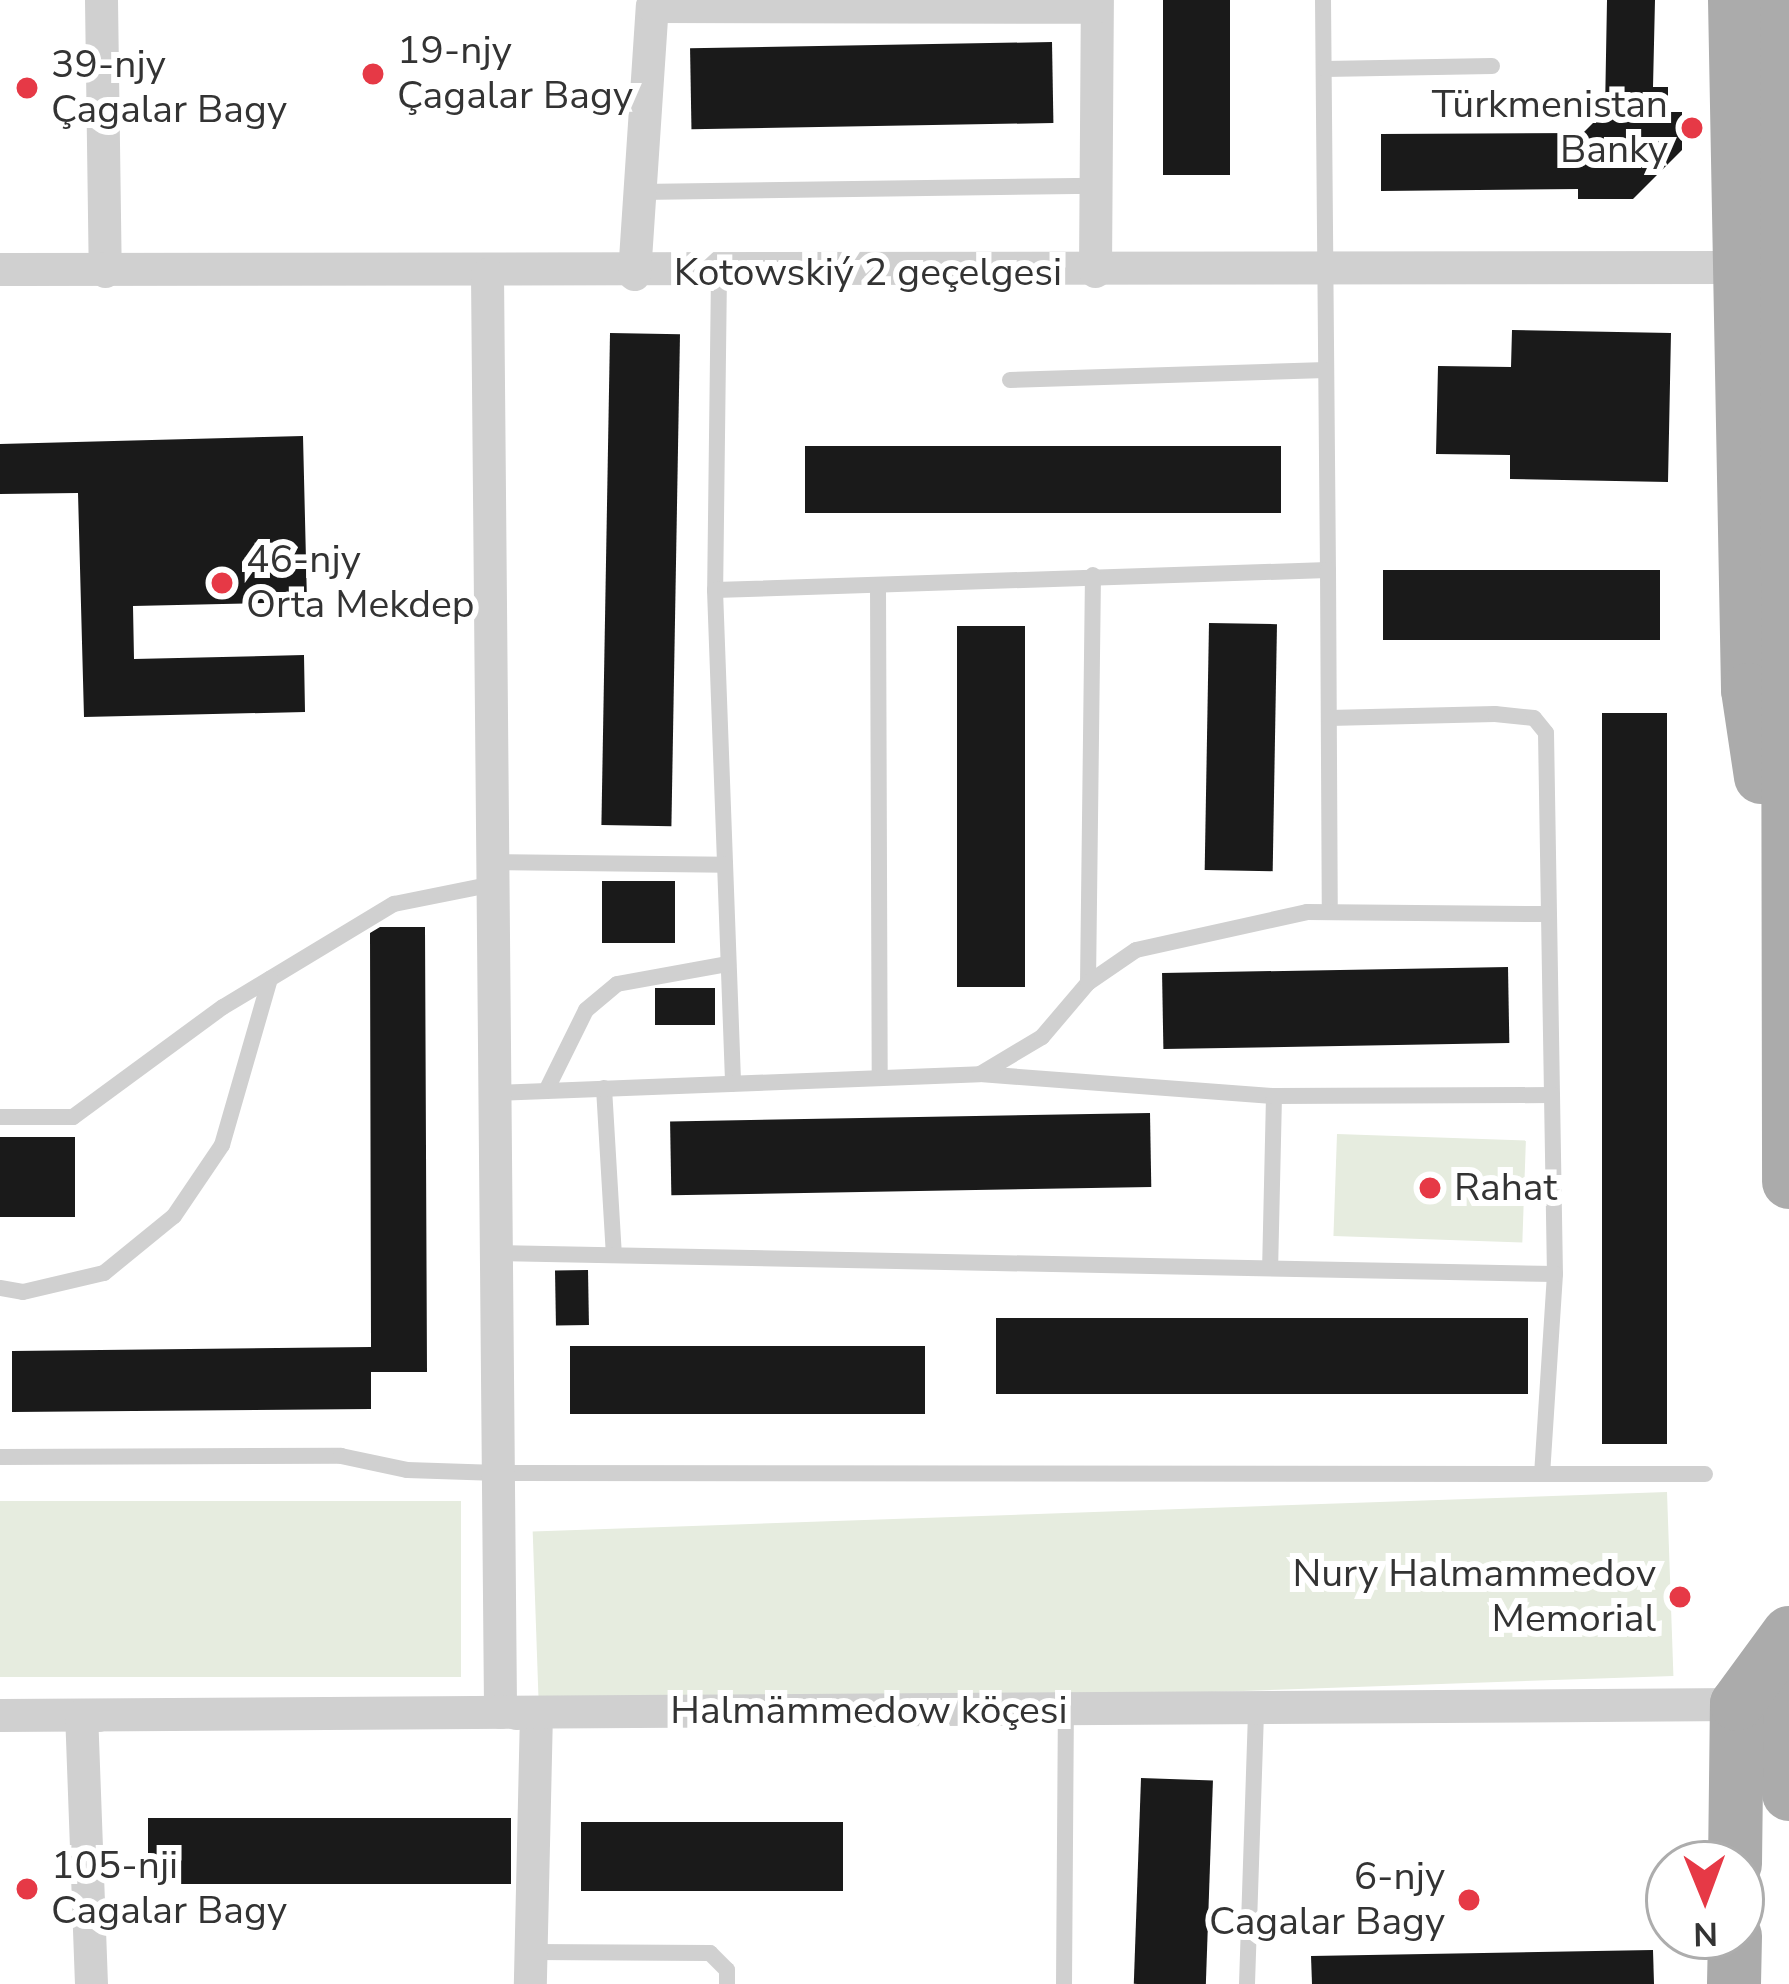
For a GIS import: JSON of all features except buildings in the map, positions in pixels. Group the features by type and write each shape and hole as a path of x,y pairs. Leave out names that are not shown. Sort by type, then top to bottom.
{"main road":[{"path":"1736,0 1737,267 1748,690 1788,975"},
{"path":"1786,0 1789,1183"},
{"path":"1740,1840 1763,1704 1789,1633"},
{"path":"1763,1704 1789,1794"}],"street":[{"path":"100,0 105,271"},
{"path":"634,274 653,3 1096,3 1095,272"},
{"name":"Kotowskiý 2 geçelgesi","path":"0,269 634,274 1737,267"},
{"path":"487,274 500,1712"},
{"name":"Halmämmedow köçesi","path":"0,1715 1763,1704"},
{"path":"91,1984 81,1715 536,1712 530,1968"}],"lane":[{"path":"1323,0 1330,911"},
{"path":"1325,69 1492,66"},
{"path":"640,192 1096,186"},
{"path":"719,273 716,590 733,1084"},
{"path":"1010,380 1326,370"},
{"path":"716,590 1328,570"},
{"path":"1088,983 1093,575"},
{"path":"878,585 880,1078"},
{"path":"1329,718 1534,718 1549,758 1546,914 1555,1274 1542,1474"},
{"path":"0,1118 74,1117 270,979 394,904 492,873 725,865"},
{"path":"980,1074 1042,1037 1088,983 1136,950 1330,911 1546,914"},
{"path":"546,1091 586,1010 617,984 728,964"},
{"path":"0,1288 23,1292 104,1273 174,1216 222,1145 270,979"},
{"path":"494,1093 980,1074 1274,1096 1552,1096"},
{"path":"604,1088 614,1256"},
{"path":"1270,1266 1274,1096"},
{"path":"496,1253 1555,1274"},
{"path":"0,1457 341,1456 406,1470 498,1473 1705,1474"},
{"path":"1246,1984 1256,1707"},
{"path":"1064,1984 1066,1711"},
{"path":"530,1968 710,1953 728,1970 728,1984"}],"shaded area":[{"name":"Rahat","path":"1337,1134 1526,1141 1522,1243 1333,1236"},
{"path":"1667,1492 1673,1676 539,1715 533,1532"},
{"path":"0,1501 461,1501 461,1677 0,1677"}],"place":[{"name":"19-njy Çagalar Bagy","path":"373,74"},
{"name":"39-njy Çagalar Bagy","path":"27,88"},
{"name":"Türkmenistan Banky","path":"1692,128"},
{"name":"46-njy Orta Mekdep","path":"222,583"},
{"name":"Rahat","path":"1430,1188"},
{"name":"Nury Halmammedov Memorial","path":"1680,1597"},
{"name":"105-nji Cagalar Bagy","path":"27,1889"},
{"name":"6-njy Cagalar Bagy","path":"1469,1900"}]}
